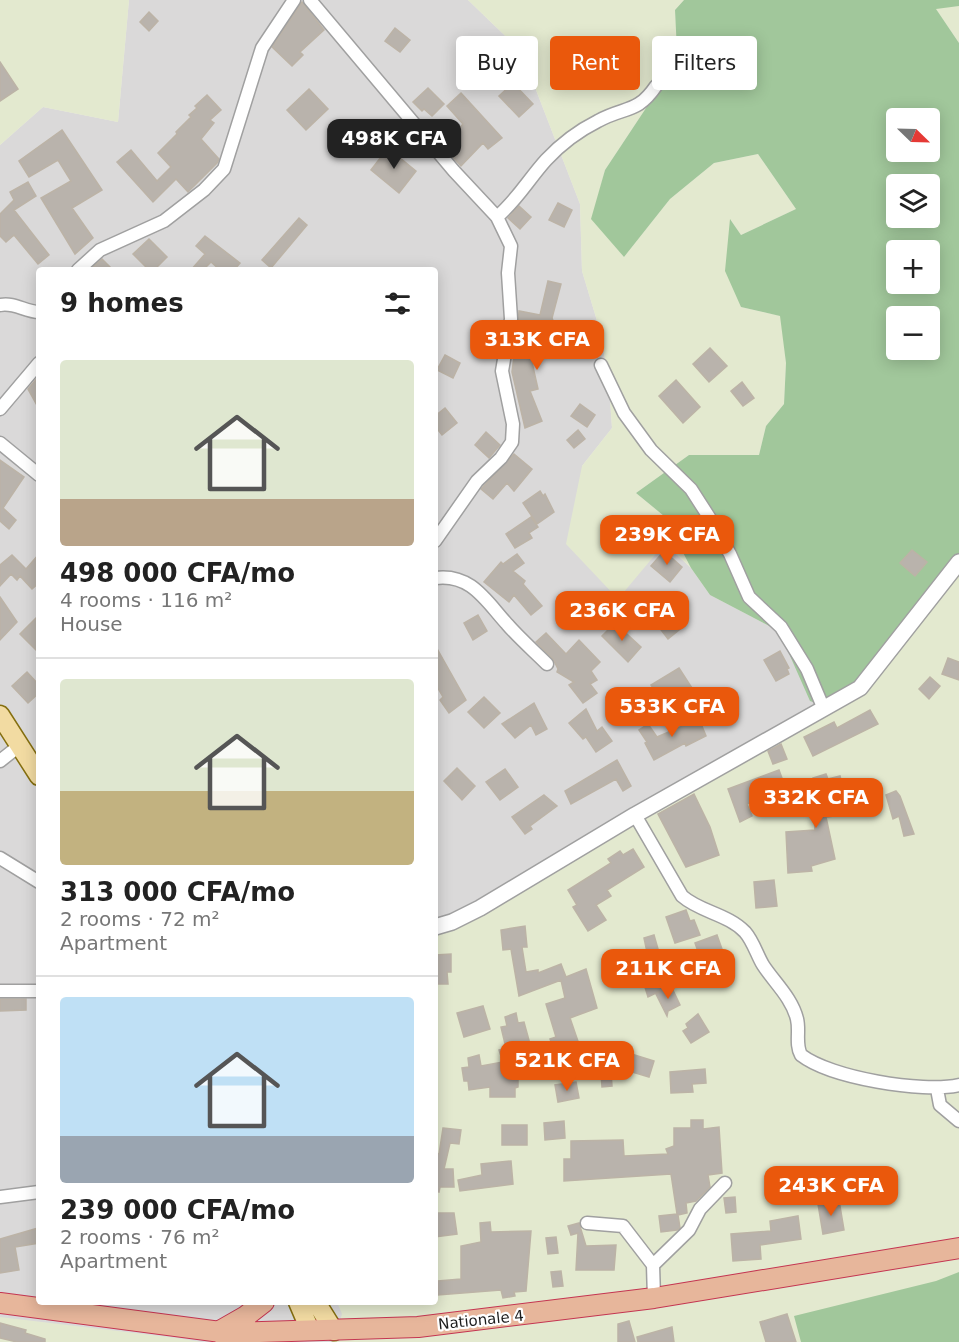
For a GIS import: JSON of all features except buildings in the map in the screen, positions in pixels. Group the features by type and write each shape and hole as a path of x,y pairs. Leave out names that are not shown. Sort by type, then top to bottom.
{"highway":[{"name":"Nationale 4","path":"0,1303 223,1333 418,1327 654,1298 959,1248"},
{"path":"223,1333 260,1305"},
{"path":"390,1342 418,1327"},
{"path":"223,1333 256,1342"}],"main road":[{"path":"0,716 36,772"},
{"path":"299,1305 310,1330"},
{"path":"318,1305 334,1331"}],"street":[{"path":"81,267 100,250 164,221 204,190 224,169 262,48 294,0"},
{"path":"310,0 454,171 497,217 512,255 508,273 511,319 502,371 513,436 507,450 477,481 438,536"},
{"path":"497,217 525,189 545,161 580,131 611,114 644,103 653,90"},
{"path":"0,305 20,305 35,312"},
{"path":"601,365 624,412 637,431 651,450 691,489 709,517 730,554 749,597 782,627 807,669 823,707"},
{"path":"0,409 36,367"},
{"path":"0,443 36,473"},
{"path":"438,926 480,908 635,815 860,688 959,562"},
{"path":"438,578 457,579 483,594 506,623 547,664"},
{"path":"0,761 19,746"},
{"path":"635,815 682,896 690,904 731,921 747,933 762,963 793,1007 798,1020 798,1049 801,1055 861,1077 893,1084 937,1089 959,1085"},
{"path":"0,858 36,880"},
{"path":"0,990 36,992"},
{"path":"937,1089 940,1105 959,1121"},
{"path":"653,1265 689,1230 700,1209 725,1183"},
{"path":"0,1197 36,1192"},
{"path":"588,1223 623,1226 653,1265 654,1298"}],"shaded area":[{"path":"129,0 468,0 505,36 456,36 456,90 536,90 580,204 582,271 601,334 609,384 612,428 582,466 691,568 710,595 779,631 832,709 959,1342 0,1342 0,145 43,107 118,122"}],"green space":[{"path":"0,0 129,0 118,122 43,107 0,145"},
{"path":"468,0 684,0 675,10 677,36 652,36 652,90 657,90 605,170 592,219 624,257 670,199 714,163 758,154 796,209 741,235 731,220 741,307 781,316 786,363 784,404 766,426 759,455 689,455 636,493 664,516 691,568 665,543 618,599 566,544 582,466 612,428 609,384 601,334 582,271 580,204 536,90 538,90 538,36 505,36"},
{"path":"684,0 959,0 959,6 936,9 959,43 959,567 832,709 810,701 779,631 710,595 691,568 664,516 636,493 689,455 759,455 766,426 784,404 786,363 780,316 741,307 725,271 730,219 741,235 796,209 758,154 714,163 670,199 624,257 591,219 605,170 656,90 757,90 757,36 676,36 675,10"},
{"path":"959,6 959,43 935,8"},
{"path":"959,567 959,1342 333,1342 342,1314 338,1305 438,1305 438,934 501,902 865,691"},
{"path":"959,1272 959,1342 801,1342 794,1316 936,1281"},
{"path":"0,1317 177,1338 201,1342 0,1342"}]}
